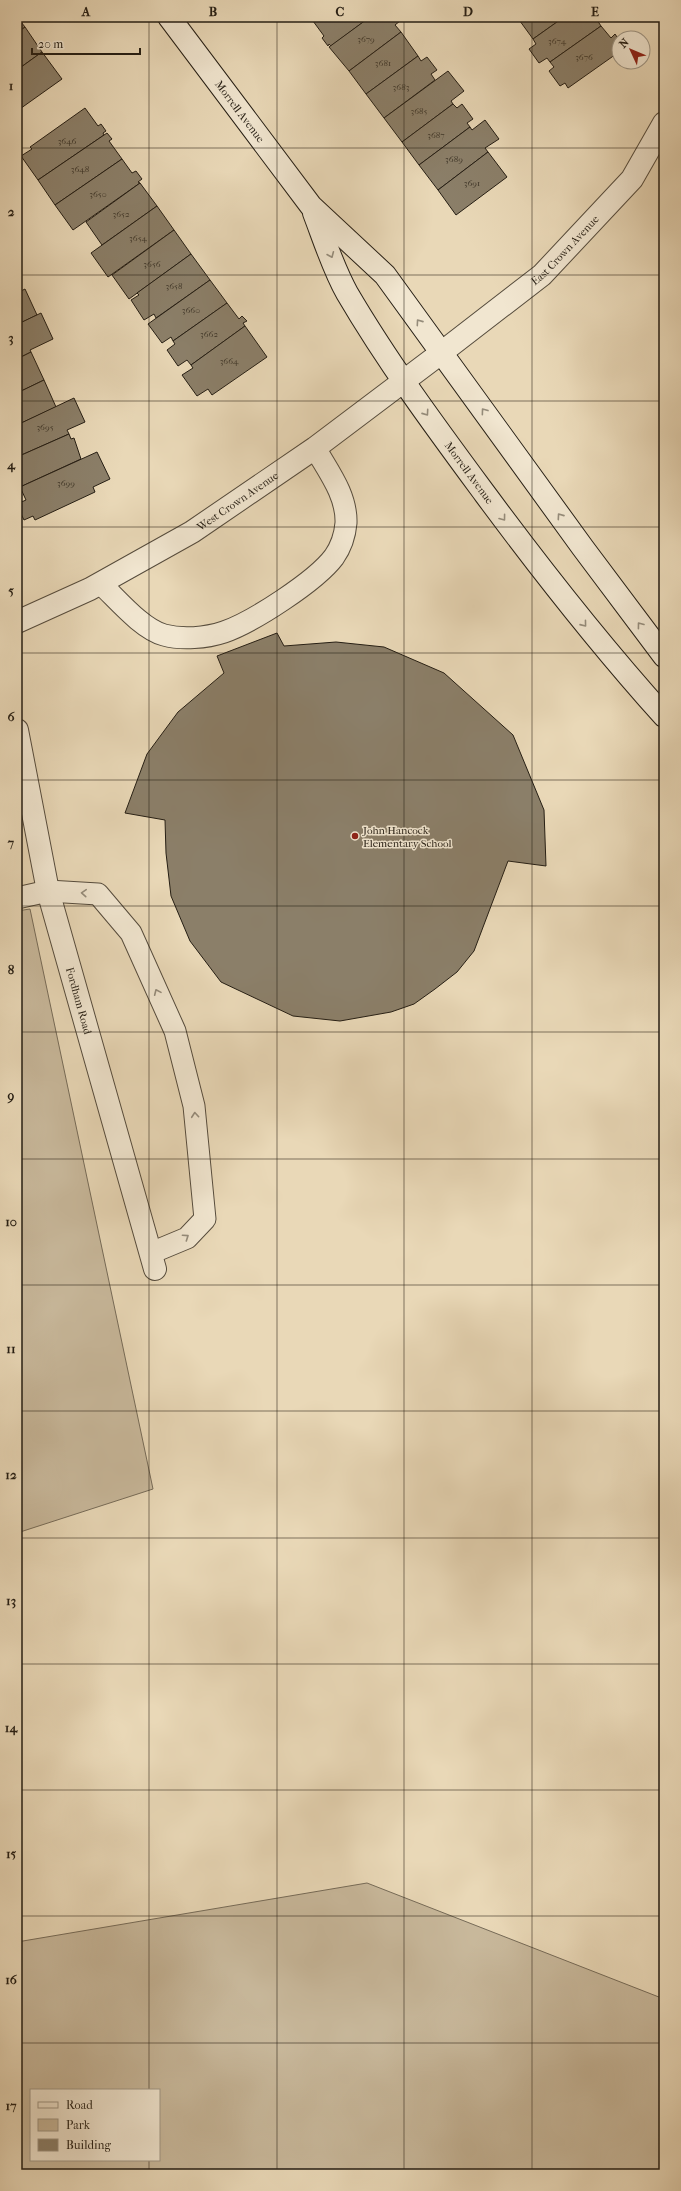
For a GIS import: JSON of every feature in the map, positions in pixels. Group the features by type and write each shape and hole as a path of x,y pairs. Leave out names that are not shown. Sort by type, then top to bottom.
{"street":[{"name":"Morrell Avenue","path":"169,17 311,206 385,274 441,353 664,656"},
{"name":"East Crown Avenue","path":"441,353 542,275 632,179 664,123"},
{"name":"Morrell Avenue","path":"311,206 346,291 443,438 560,594 622,670 664,716"},
{"name":"West Crown Avenue","path":"17,622 101,584 192,532 315,448 441,353"},
{"name":"Fordham Road","path":"17,730 48,890 153,1261"}],"lane":[{"path":"101,584 145,625 154,631 166,635 200,637 225,632 270,608 313,578 334,557 344,537 346,511 339,491 315,448"},
{"path":"17,898 48,890 98,894 131,933 175,1031 194,1106 205,1219 187,1238 153,1261"}],"green space":[{"path":"30,909 153,1489 17,1533 17,911"},
{"path":"367,1883 664,1999 664,2174 17,2174 17,1942"}],"building":[{"path":"17,17 25,27 17,33"},
{"path":"319,17 370,17 331,46 329,44 328,46 322,38 324,36 313,21"},
{"path":"370,17 397,17 400,21 395,25 401,32 349,71 329,47"},
{"path":"517,17 564,17 533,39"},
{"path":"564,17 595,17 601,26 550,62 547,58 539,63 529,49 536,44 533,39"},
{"path":"601,26 611,38 611,58 568,88 565,83 560,86 549,71 554,67 550,62"},
{"path":"25,27 42,52 17,70 17,33"},
{"path":"401,32 418,56 366,94 349,71"},
{"path":"42,52 62,79 17,111 17,70"},
{"path":"418,56 421,61 427,57 437,70 431,74 435,80 384,118 366,94"},
{"path":"448,71 464,91 451,101 453,104 402,142 384,118"},
{"path":"453,104 457,108 462,104 473,119 467,123 470,127 419,165 402,142"},
{"path":"85,108 98,126 101,124 106,131 103,133 104,135 38,180 21,156 32,149 30,147"},
{"path":"485,120 499,139 485,148 488,152 438,190 419,165 470,127 472,130"},
{"path":"107,133 112,139 109,141 122,159 55,205 38,180"},
{"path":"488,152 507,177 456,215 438,190"},
{"path":"122,159 132,173 136,171 142,179 138,182 140,183 73,230 55,205"},
{"path":"140,183 157,206 102,245 86,222"},
{"path":"157,206 174,230 108,277 91,253"},
{"path":"174,230 191,254 129,299 112,275"},
{"path":"191,254 210,280 156,318 154,314 144,320 131,300 139,295 137,293"},
{"path":"210,280 227,303 173,341 171,337 162,343 148,324"},
{"path":"25,289 37,315 18,324 19,326 17,327 17,293"},
{"path":"227,303 239,319 242,316 247,321 243,323 245,326 191,365 187,360 178,366 167,350 175,344 173,341"},
{"path":"41,313 53,339 30,350 31,352 17,359 18,324"},
{"path":"245,326 267,357 212,395 208,389 197,396 182,375 193,368 191,365"},
{"path":"31,352 44,380 17,393 17,359"},
{"path":"44,380 56,407 17,425 17,393"},
{"path":"74,398 85,422 67,430 69,434 17,457 17,425"},
{"path":"69,434 71,439 74,438 81,459 20,487 17,481 17,457"},
{"path":"97,452 110,479 93,487 95,492 35,520 33,516 24,520 17,506 17,504 26,500 20,487"},
{"name":"John Hancock Elementary School","path":"277,633 284,646 336,642 384,647 444,673 513,735 544,810 546,866 508,861 474,951 457,972 435,989 414,1004 391,1012 340,1021 293,1016 221,982 190,941 171,896 166,853 165,820 125,813 147,754 178,712 224,673 217,656"}],"place":[{"name":"John Hancock Elementary School","path":"355,836"}]}
